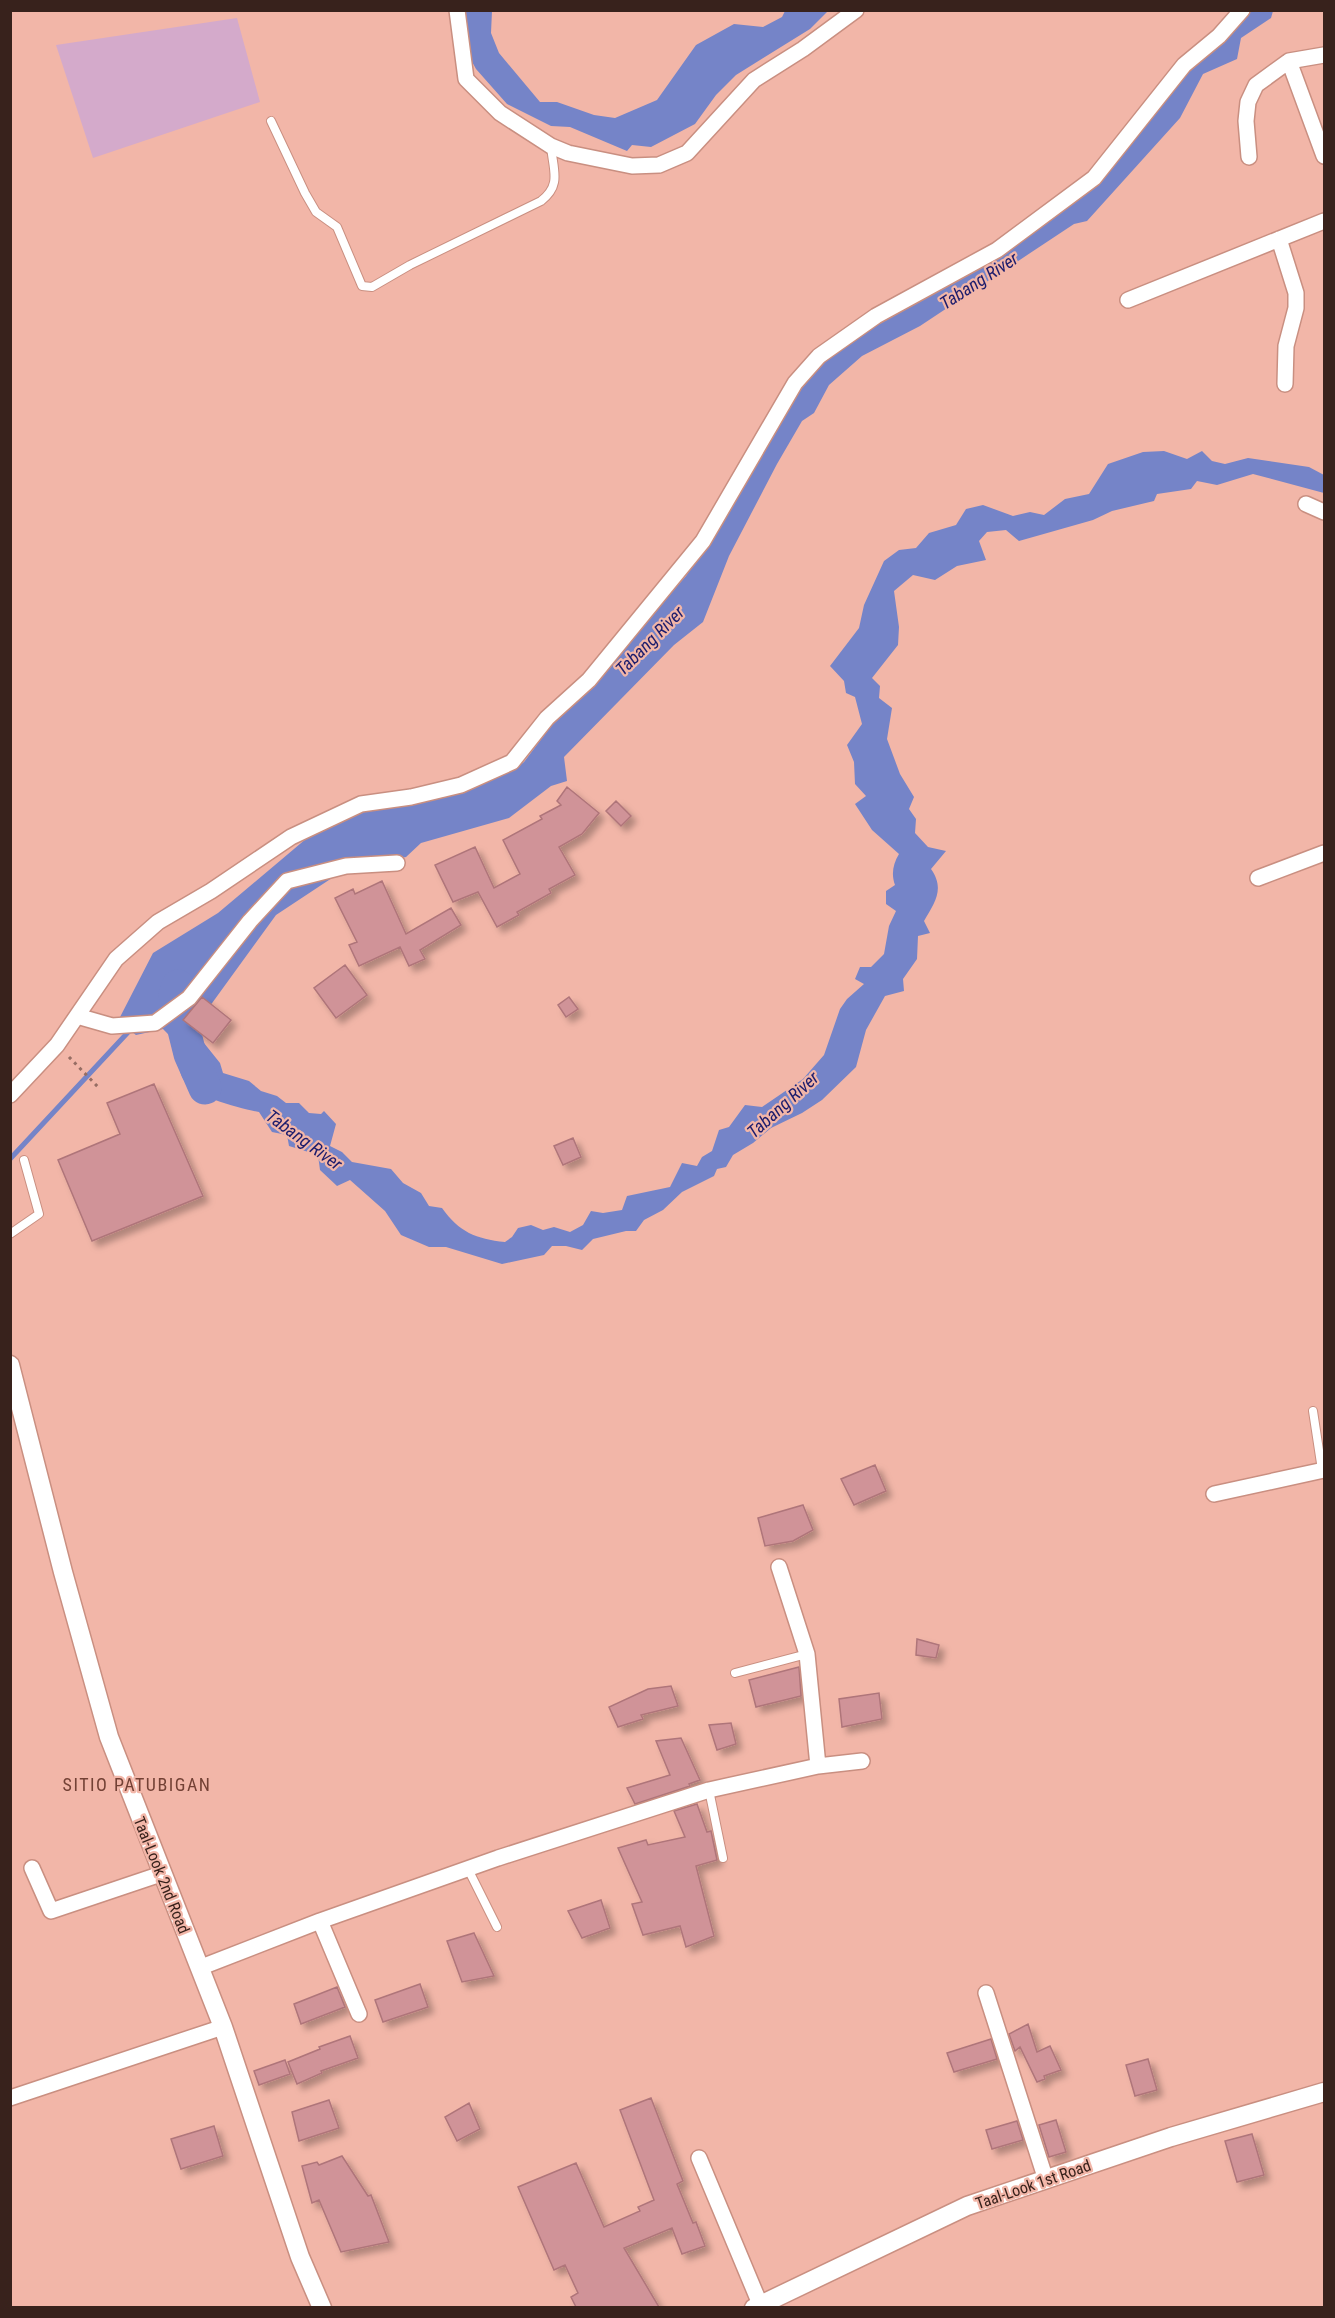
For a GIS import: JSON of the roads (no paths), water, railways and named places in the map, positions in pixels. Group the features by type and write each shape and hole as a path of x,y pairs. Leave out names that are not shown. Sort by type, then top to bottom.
{"street":[{"path":"456,10 466,79 500,113 551,146 568,153 632,166 659,165 687,153 754,80 803,49 856,10"},
{"path":"10,1095 83,1018 116,959 158,922 211,891 291,837 361,804 411,797 461,785 512,762 547,718 596,672 703,542 795,383 819,356 876,316 997,250 1094,178 1184,65 1219,36 1242,10"},
{"path":"1249,157 1246,121 1248,102 1256,85 1289,61 1324,55"},
{"path":"1289,61 1324,156"},
{"path":"1128,300 1324,221"},
{"path":"1279,239 1296,293 1296,308 1286,346 1285,384"},
{"path":"1306,504 1324,512"},
{"path":"1258,878 1324,853"},
{"path":"83,1018 112,1026 155,1023 189,998 250,921 287,881 346,866 397,864"},
{"name":"Taal-Look 2nd Road","path":"10,1365 63,1572 109,1737 223,2027 300,2257 322,2307"},
{"path":"1214,1494 1323,1470"},
{"path":"779,1566 807,1654 818,1766"},
{"path":"199,1968 320,1921 468,1869 709,1790 818,1766 862,1761"},
{"path":"32,1868 51,1911 161,1874"},
{"path":"320,1921 359,2014"},
{"path":"987,1993 1046,2180"},
{"path":"10,2098 223,2027"},
{"name":"Taal-Look 1st Road","path":"757,2306 967,2206 1171,2137 1324,2096"},
{"path":"699,2158 757,2306"}],"lane":[{"path":"271,121 304,193 316,212 337,227 362,286 372,287 410,265 542,201 552,193 555,183 551,146"},
{"path":"10,1234 39,1214 24,1160"},
{"path":"1313,1411 1323,1470"},
{"path":"735,1673 807,1654"},
{"path":"709,1790 723,1858"},
{"path":"468,1869 497,1928"}],"water":[{"path":"465,11 492,11 491,33 499,53 540,102 557,102 594,115 615,118 657,100 696,45 734,24 763,27 782,17 785,11 828,11 810,29 736,75 716,95 695,124 651,147 632,145 627,151 570,127 551,126 507,104 476,69 470,58"},
{"path":"1247,11 1273,11 1271,18 1241,38 1237,59 1203,74 1180,118 1087,221 1074,224 920,326 862,356 829,385 814,413 802,421 777,464 729,556 703,622 674,645 564,757 567,781 551,786 509,818 421,843 406,857 335,876 276,915 194,1028 168,1034 163,1029 136,1035 118,1021 153,953 218,913 307,838 370,809 472,789 513,770 524,762 551,726 686,576 735,500 787,405 827,355 1077,197 1167,91"},
{"path":"1164,451 1187,459 1202,451 1212,461 1225,464 1248,458 1309,467 1324,475 1324,493 1253,474 1217,485 1197,481 1191,489 1157,494 1154,501 1112,511 1093,520 1019,541 1006,530 987,532 979,541 986,560 957,566 935,580 913,575 894,591 899,627 898,645 872,678 880,686 879,698 892,708 887,739 900,774 914,797 909,809 916,819 915,833 928,847 946,851 931,869 938,889 935,901 924,921 930,933 918,936 917,959 903,979 904,991 885,996 866,1030 856,1067 822,1100 771,1128 753,1143 733,1155 726,1167 717,1169 714,1176 682,1192 663,1210 644,1220 636,1231 626,1231 593,1239 582,1250 566,1246 552,1246 544,1255 502,1264 446,1247 429,1247 401,1235 385,1211 350,1180 337,1186 320,1170 318,1155 289,1146 287,1135 272,1132 259,1112 205,1096 187,1084 182,1077 181,1048 204,1043 220,1063 223,1073 249,1081 261,1091 277,1096 286,1103 299,1103 309,1113 321,1114 324,1111 336,1124 330,1146 342,1152 352,1162 391,1169 403,1183 421,1193 429,1206 442,1208 462,1229 485,1239 505,1242 518,1228 531,1225 543,1230 554,1227 570,1232 583,1225 591,1211 603,1213 622,1210 627,1196 670,1187 682,1163 697,1166 702,1157 712,1151 719,1130 729,1127 745,1105 762,1107 803,1079 824,1055 840,1009 847,999 864,984 855,979 860,967 871,967 884,954 889,926 896,911 886,904 886,891 895,885 893,869 899,854 872,830 855,804 866,796 855,784 854,762 847,745 862,724 855,697 846,693 844,681 830,666 859,628 864,605 884,561 899,550 916,548 929,533 956,525 966,509 983,505 1013,516 1030,512 1044,515 1065,499 1089,494 1108,464 1143,452"}],"waterway":[{"name":"Tabang River","path":"178,986 175,994 190,1054 205,1088"},
{"path":"10,1159 132,1028"}],"district":[{"name":"SITIO PATUBIGAN","path":"137,1785"}]}
